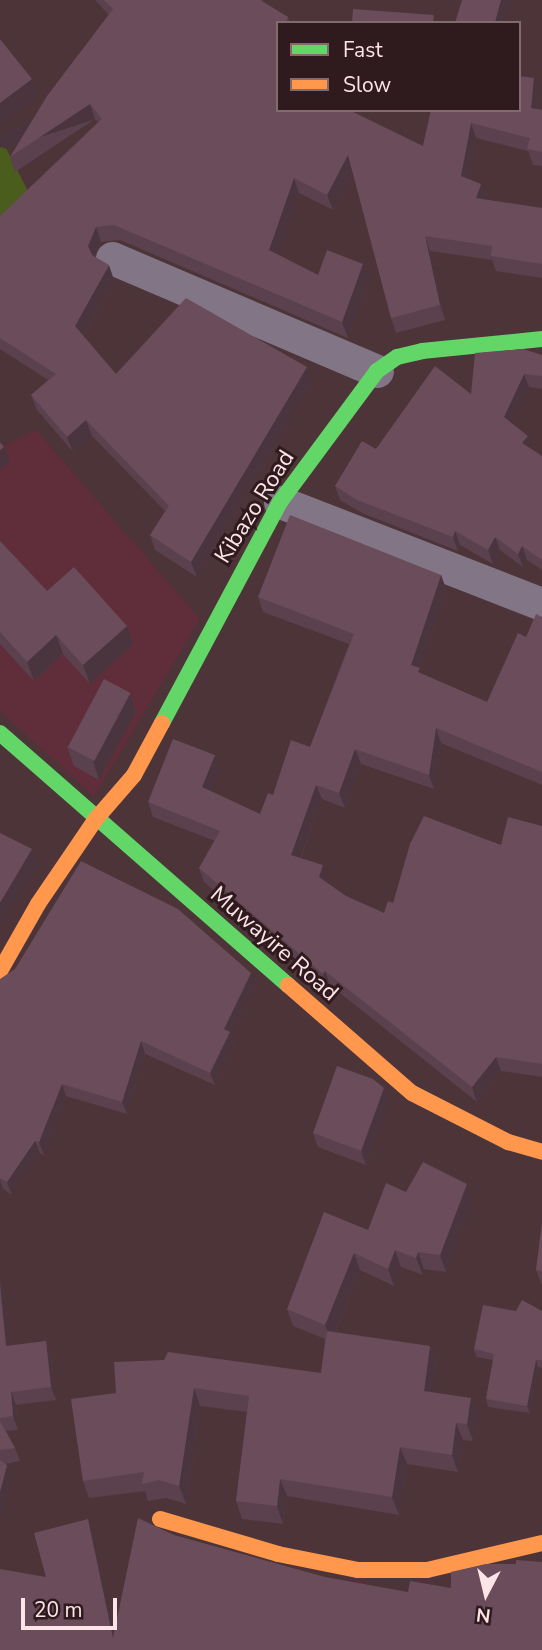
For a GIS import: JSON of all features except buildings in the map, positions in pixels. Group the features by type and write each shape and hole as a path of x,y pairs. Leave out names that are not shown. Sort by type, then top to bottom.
{"street":[{"path":"112,258 377,371"},
{"name":"Kibazo Road","path":"0,971 38,904 95,820 134,775 159,732 195,655 280,502 377,371 397,357 422,351 542,338"},
{"path":"280,502 542,604"},
{"name":"Muwayire Road","path":"0,733 95,820 412,1093 508,1142 542,1152"},
{"path":"160,1519 278,1554 358,1570 427,1570 542,1543"}],"shaded area":[{"path":"36,430 200,619 94,797 0,711 0,448"}],"green space":[{"path":"5,146 42,219 0,244 0,148"}],"traffic: fast":[{"path":"162,723 280,502 377,371 397,357 422,351 542,339"},
{"path":"0,733 288,985"}],"traffic: slow":[{"path":"0,971 38,904 95,820 134,775 162,723"},
{"path":"288,985 412,1093 508,1142 542,1152"},
{"path":"160,1519 278,1554 358,1570 427,1570 542,1543"}]}
